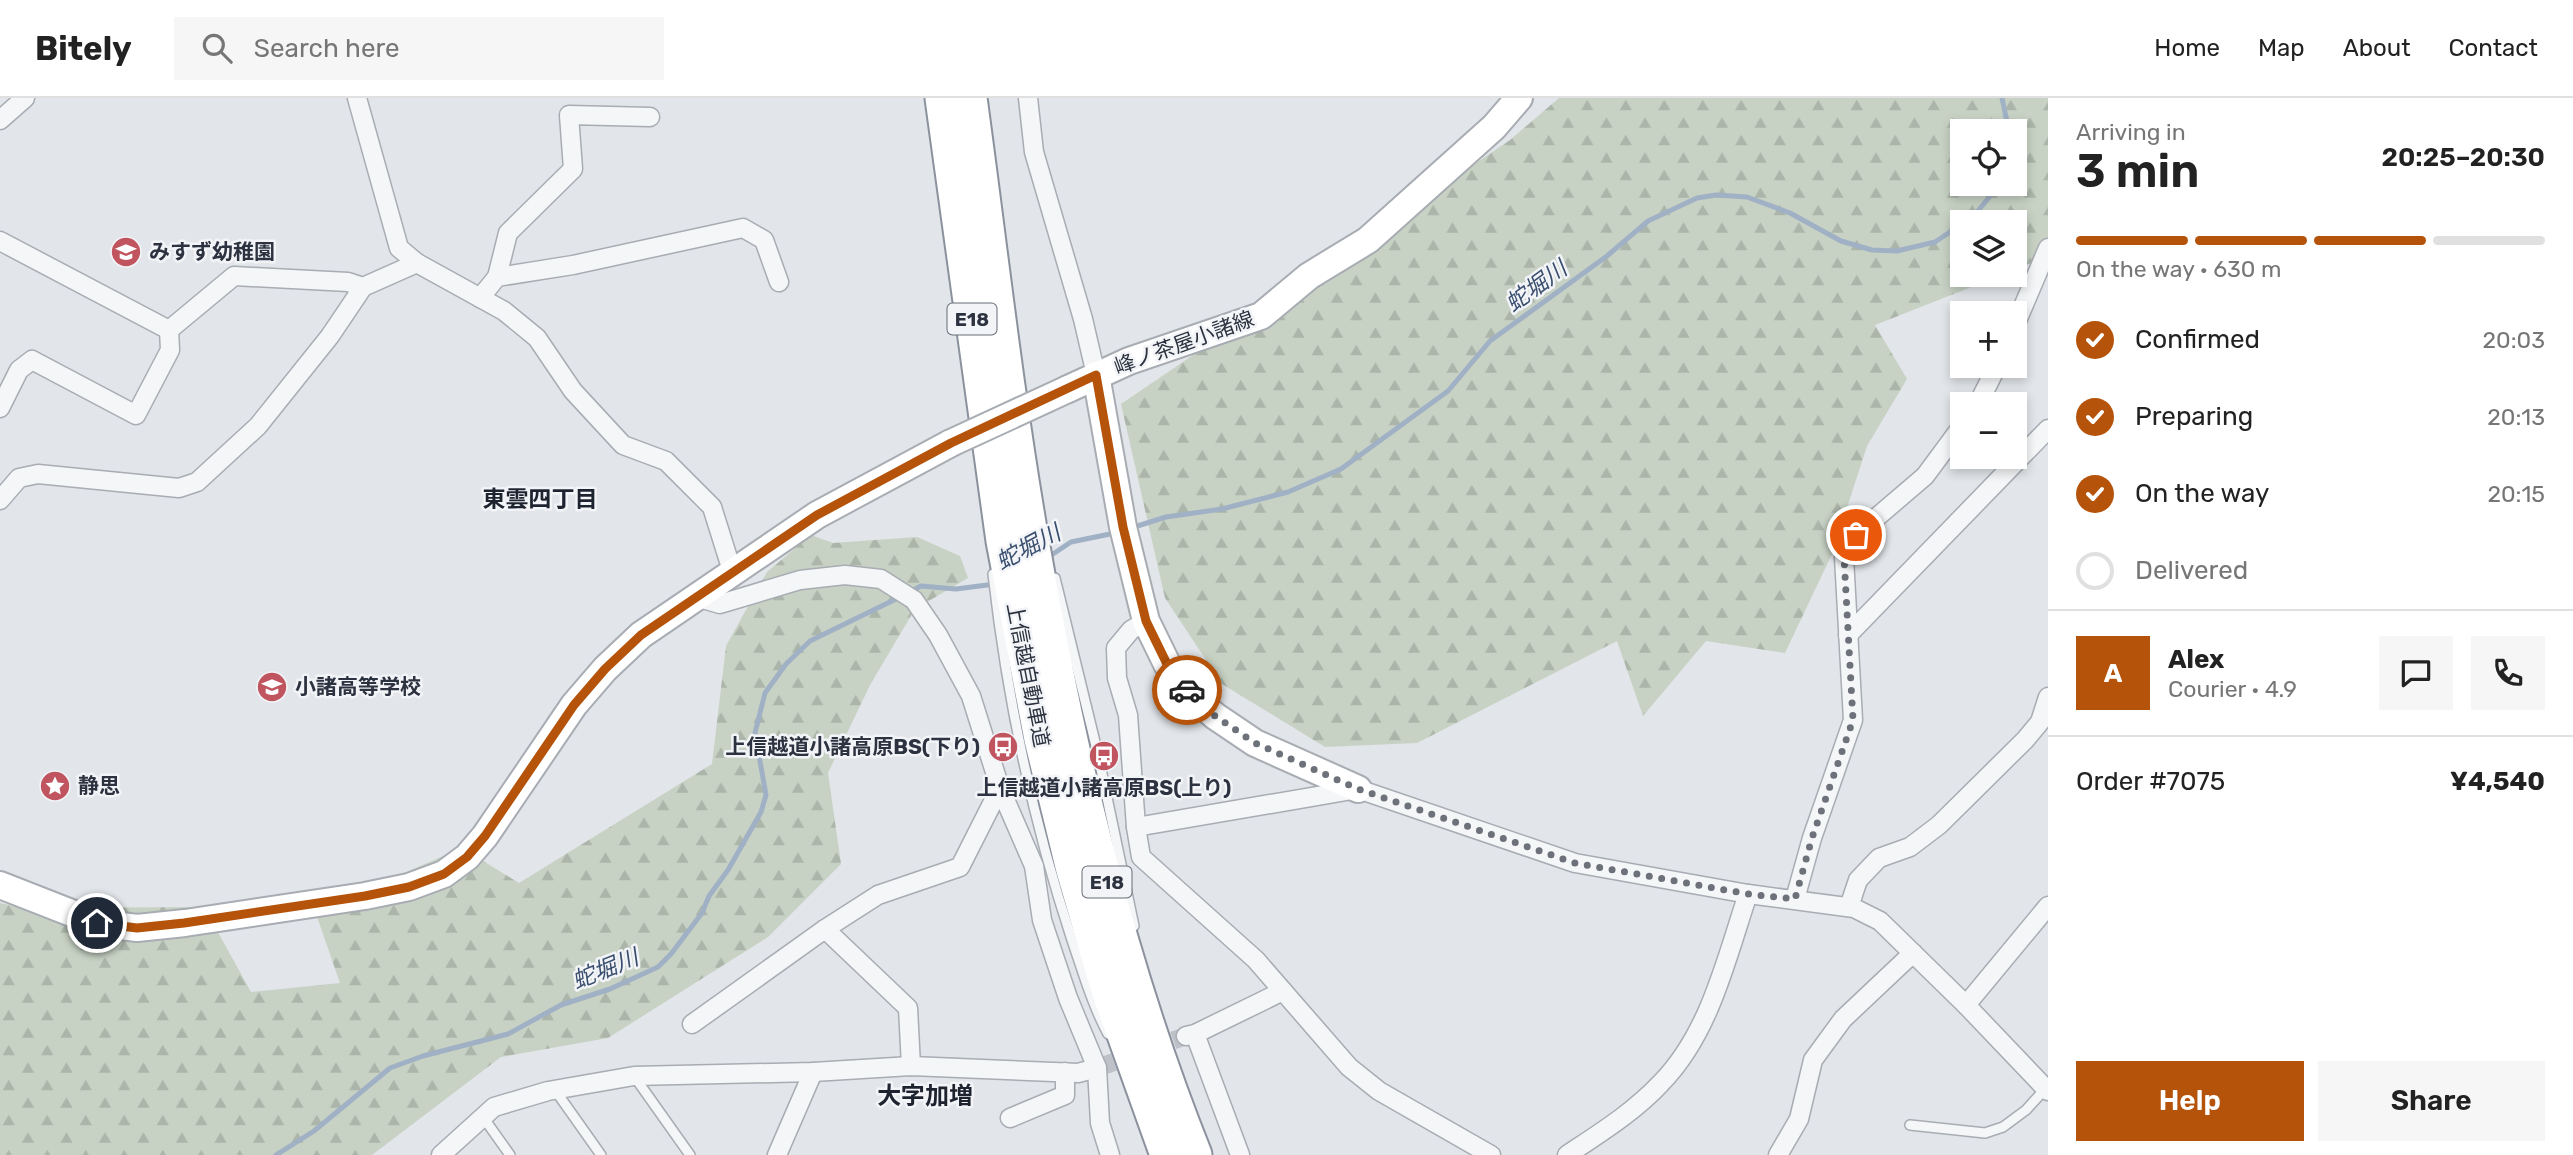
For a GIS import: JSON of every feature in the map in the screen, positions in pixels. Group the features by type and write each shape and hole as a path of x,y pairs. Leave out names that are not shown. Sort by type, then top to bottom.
{"highway":[{"name":"上信越自動車道","path":"942,98 1004,542 1028,603 1069,729 1131,972 1162,1107 1167,1155"},
{"name":"上信越自動車道","path":"970,98 999,309 1004,542"},
{"name":"上信越自動車道","path":"1162,1107 1195,1155"}],"main road":[{"name":"峰ノ茶屋小諸線","path":"0,885 97,923 137,928 365,896 409,887 444,874 467,857 485,836 574,705 605,669 641,635 817,515 951,443 1096,375 1261,316 1309,276 1368,240 1494,127 1519,98"},
{"path":"1096,375 1123,527 1146,621 1167,664 1188,692 1215,716 1255,743 1358,789"}],"street":[{"path":"0,120 26,98"},
{"path":"357,98 399,248 417,263 504,311 537,338 573,391 623,445 666,461 712,507 733,574"},
{"path":"1028,98 1034,152 1083,319 1096,375"},
{"path":"480,298 497,276 508,233 573,169 569,114 650,117"},
{"path":"497,276 573,265 743,228 764,240 779,282"},
{"path":"0,242 169,330"},
{"path":"2025,301 2048,248"},
{"path":"0,500 19,478 38,474 180,488 197,482 258,426 330,336 363,287 417,263"},
{"path":"169,330 234,276 348,282 363,287"},
{"path":"0,408 19,370 32,360 136,415 170,350 169,330"},
{"path":"1849,635 2048,429"},
{"path":"1795,899 1812,838 1853,720 1844,557 1856,535 1925,475 1950,442"},
{"path":"696,597 720,604 800,580 845,575 881,579 914,600 938,635 971,696 1000,788 1034,866 1041,920 1068,998 1097,1068 1100,1123 1110,1155"},
{"path":"1146,621 1131,630 1116,648 1117,678 1128,715 1136,827 1141,857 1256,960 1349,1068 1379,1091 1491,1155"},
{"path":"1849,907 1858,880 1879,858 1910,847 1939,825 2025,740 2040,722 2048,697"},
{"path":"692,1024 825,929 878,895 960,867 1000,788"},
{"path":"1136,827 1358,789 1575,863 1748,894 1849,907 1880,921 1966,1005 2047,1090"},
{"path":"1567,1155 1633,1110 1662,1082 1684,1054 1703,1024 1748,894"},
{"path":"1966,1005 2048,906"},
{"path":"825,929 908,1008 912,1066"},
{"path":"1778,1155 1799,1119 1813,1060 1843,1019 1913,953"},
{"path":"1240,1155 1190,1035 1283,991"},
{"path":"441,1155 494,1107 555,1090 634,1076 813,1072 912,1066 1078,1073 1097,1068"},
{"path":"777,1155 813,1072"},
{"path":"1010,1118 1065,1095 1065,1072"}],"lane":[{"path":"999,309 1028,453"},
{"path":"1004,542 1028,603 1097,750 1136,934"},
{"path":"1053,570 1028,603 1027,777 1058,899 1097,1014 1115,1048"},
{"path":"1150,999 1162,1107"},
{"path":"1121,1059 1162,1107"},
{"path":"634,1076 690,1155"},
{"path":"555,1090 601,1155"},
{"path":"1910,1125 1984,1133 2011,1122 2047,1090"},
{"path":"483,1117 510,1155"}],"green space":[{"path":"1559,98 2048,98 2048,256 2027,265 2027,210 1950,210 1950,287 1972,287 1875,325 1907,379 1867,446 1832,554 1785,653 1706,641 1643,716 1617,641 1417,743 1325,747 1222,684 1165,598 1121,404 1510,140"},
{"path":"811,535 833,543 917,537 960,556 968,578 915,609 870,685 828,773 841,864 768,937 608,1038 501,1057 372,1155 0,1155 0,903 22,908 204,907 251,992 340,983 315,911 462,848 519,883 712,764 726,646 767,572"}],"waterway":[{"name":"蛇堀川","path":"2002,98 2006,119"},
{"name":"蛇堀川","path":"1131,528 1166,517 1222,509 1288,492 1341,469 1448,391 1490,341 1607,256 1648,221 1697,198 1716,195 1747,197 1790,213 1841,241 1872,250 1897,251 1935,242 1950,232"},
{"name":"蛇堀川","path":"1979,210 1990,196"},
{"name":"蛇堀川","path":"1047,558 1071,542 1115,533"},
{"name":"蛇堀川","path":"908,593 921,586 956,589 995,584"},
{"name":"蛇堀川","path":"276,1155 314,1131 390,1068 423,1056 508,1034 561,1005 610,989 658,967 702,913 709,896 728,870 761,812 766,795 755,733 765,693 786,664 810,641 900,597"}],"tunnel":[{"path":"1097,1068 1186,1036"}],"way so far":[{"path":"1187,690 1215,716 1255,743 1358,789 1575,863 1748,894 1795,899 1812,838 1853,720 1844,557 1856,535"}],"place":[{"name":"みすず幼稚園","path":"126,252"},
{"name":"小諸高等学校","path":"272,687"},
{"name":"上信越道小諸高原BS(下り)","path":"1003,747"},
{"name":"上信越道小諸高原BS(上り)","path":"1104,756"},
{"name":"静思","path":"55,786"}],"district":[{"name":"東雲四丁目","path":"540,499"},
{"name":"大字加増","path":"925,1096"}],"route":[{"path":"97,923 137,928 184,923 365,896 409,887 444,874 467,857 485,836 574,705 605,669 641,635 817,515 951,443 1096,375 1123,527 1146,621 1167,664 1187,690"}]}
